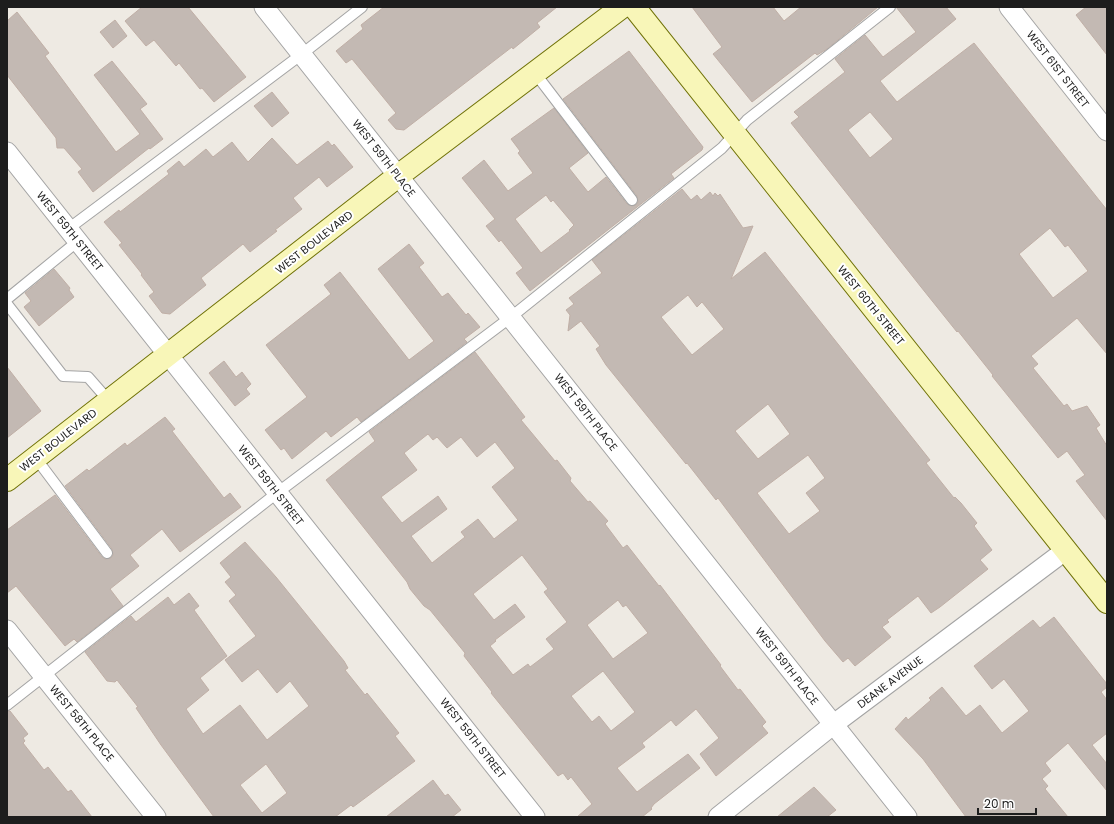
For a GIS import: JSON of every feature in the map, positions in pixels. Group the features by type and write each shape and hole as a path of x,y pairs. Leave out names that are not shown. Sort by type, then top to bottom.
{"main road":[{"name":"WEST BOULEVARD","path":"7,480 398,176 622,7"},
{"name":"WEST 60TH STREET","path":"634,7 1107,602"}],"street":[{"name":"WEST 59TH PLACE","path":"264,7 907,817"},
{"name":"WEST 61ST STREET","path":"1009,7 1107,131"},
{"name":"WEST 59TH STREET","path":"7,152 535,817"},
{"name":"DEANE AVENUE","path":"718,817 834,724 1066,550"},
{"name":"WEST 58TH PLACE","path":"7,630 156,817"}],"lane":[{"path":"7,298 73,235 362,7"},
{"path":"7,705 277,493 510,317 722,148 734,133 754,115 890,7"},
{"path":"535,73 632,200"},
{"path":"7,304 63,376 88,377 109,401"},
{"path":"35,457 107,553"}],"building":[{"path":"142,7 188,7 246,77 214,102 202,88 200,89 179,63 176,66 154,40 146,46 125,21"},
{"path":"384,7 557,7 537,23 540,27 513,49 512,47 404,130 396,129 388,120 396,113 352,59 346,63 336,51 363,29 361,25"},
{"path":"692,7 773,7 784,21 801,7 878,7 827,49 817,55 815,53 752,102 713,54 722,47"},
{"path":"896,7 946,7 956,19 880,81 897,102 974,43 1107,210 1107,354 1077,318 1031,356 1038,364 1033,368 1064,406 1067,404 1072,411 1087,406 1100,425 1096,428 1107,446 1107,521 1076,481 1085,475 1067,451 1058,458 791,123 799,117 794,112 845,72 835,59 865,35 883,57 916,32","holes":["870,112 893,139 870,158 848,130","1050,228 1065,247 1068,245 1088,271 1053,298 1019,254"]},
{"path":"1086,7 1107,7 1107,55 1076,15"},
{"path":"17,12 49,53 45,56 116,152 140,134 94,75 112,61 147,104 140,109 163,139 150,149 149,148 93,192 78,172 82,169 64,148 57,148 56,138 7,75 7,21"},
{"path":"115,20 127,36 113,48 100,32"},
{"path":"629,51 703,147 702,150 671,174 674,178 530,291 516,273 523,268 501,240 499,242 486,226 495,219 462,178 484,160 508,191 533,173 518,153 520,151 511,139 554,108 588,153 569,168 588,192 606,177 627,204 632,206 636,205 638,202 637,196 563,99","holes":["546,195 551,202 553,200 574,225 569,230 570,231 541,253 515,219"]},
{"path":"272,92 289,113 272,127 254,106"},
{"path":"272,138 297,165 328,141 332,146 334,144 353,167 327,187 319,177 293,198 302,209 275,230 277,231 250,252 243,244 201,278 206,285 170,314 162,313 149,296 154,292 119,245 122,243 104,222 119,210 120,212 169,174 167,171 179,161 184,167 206,149 213,157 232,142 248,162"},
{"path":"682,189 691,200 697,195 701,200 710,192 713,196 715,193 718,196 720,194 743,228 753,226 731,279 765,252 930,460 926,463 954,498 955,497 961,503 977,523 974,526 992,550 980,560 988,569 931,613 918,596 887,620 889,622 882,627 891,637 855,666 848,658 843,662 825,641 718,498 716,500 606,365 596,349 600,346 581,321 568,331 570,315 566,310 574,304 569,298 602,273 592,260","holes":["688,295 697,307 702,302 724,329 692,355 661,317","768,404 790,434 758,459 735,431","808,455 825,478 806,493 820,511 789,534 757,493"]},
{"path":"409,244 424,263 419,267 442,297 448,293 466,315 468,313 480,327 464,339 467,342 361,422 357,417 331,437 326,431 292,459 284,448 281,450 265,430 307,397 266,345 331,294 324,285 340,272 409,360 434,341 378,269"},
{"path":"54,269 70,288 69,290 74,297 39,326 24,307 31,301 25,293"},
{"path":"475,352 525,417 521,420 555,461 557,460 571,478 570,481 588,502 590,501 608,521 605,524 623,548 627,545 659,586 660,585 721,665 720,666 738,690 740,689 766,722 762,726 768,733 716,776 700,754 719,738 696,709 676,726 671,720 642,743 645,747 617,768 637,792 688,754 700,768 654,804 651,808 652,809 642,817 577,817 592,804 571,777 568,780 563,773 558,776 491,693 492,692 464,656 465,653 430,610 424,606 410,589 407,582 326,480 375,441 369,432","holes":["428,434 433,440 437,437 447,448 461,437 477,457 495,442 515,468 492,487 518,520 494,539 478,519 461,532 465,537 432,563 411,536 447,509 438,496 402,523 381,497 417,470 404,453","522,555 548,589 544,592 567,622 546,639 554,649 530,667 528,664 513,675 490,646 496,641 495,640 525,617 515,604 494,620 473,594","618,600 623,607 626,605 648,633 613,659 587,625","603,671 635,712 611,731 599,716 592,722 571,696"]},
{"path":"224,361 236,377 242,372 251,384 246,389 250,394 235,406 209,373"},
{"path":"7,367 41,411 7,438"},
{"path":"165,417 175,429 172,431 224,498 230,493 241,507 180,552 162,529 130,555 139,566 110,589 123,606 77,642 74,639 65,646 16,586 7,593 7,530 55,495 102,557 105,559 111,558 113,555 112,549 65,486 87,469 89,471 125,443 127,446"},
{"path":"245,542 276,577 344,661 348,668 345,670 365,695 367,693 399,733 395,736 415,761 353,807 351,805 335,817 214,817 161,745 136,708 138,707 117,680 115,682 107,681 85,652 131,616 136,622 168,597 174,605 189,593 199,606 194,610 227,656 200,678 209,690 186,709 203,734 240,705 267,740 309,706 290,681 277,693 258,669 242,682 225,660 256,636 229,601 236,595 225,582 231,577 220,563","holes":["266,764 287,793 262,813 240,785"]},
{"path":"1054,617 1107,684 1107,687 1101,692 1107,700 1107,733 1092,745 1107,764 1107,791 1068,743 1045,763 1051,771 1042,779 1048,786 1045,789 1068,817 966,817 923,759 895,729 906,717 908,720 931,700 929,698 942,687 966,716 980,705 1002,733 1029,711 1004,679 992,689 974,666 1033,620 1040,628"},
{"path":"7,711 10,711 28,734 23,738 25,741 23,743 44,770 48,767 68,792 71,790 92,817 7,817"},
{"path":"433,780 445,796 448,794 461,810 452,817 386,817"},
{"path":"814,787 836,810 827,817 777,817"}]}
